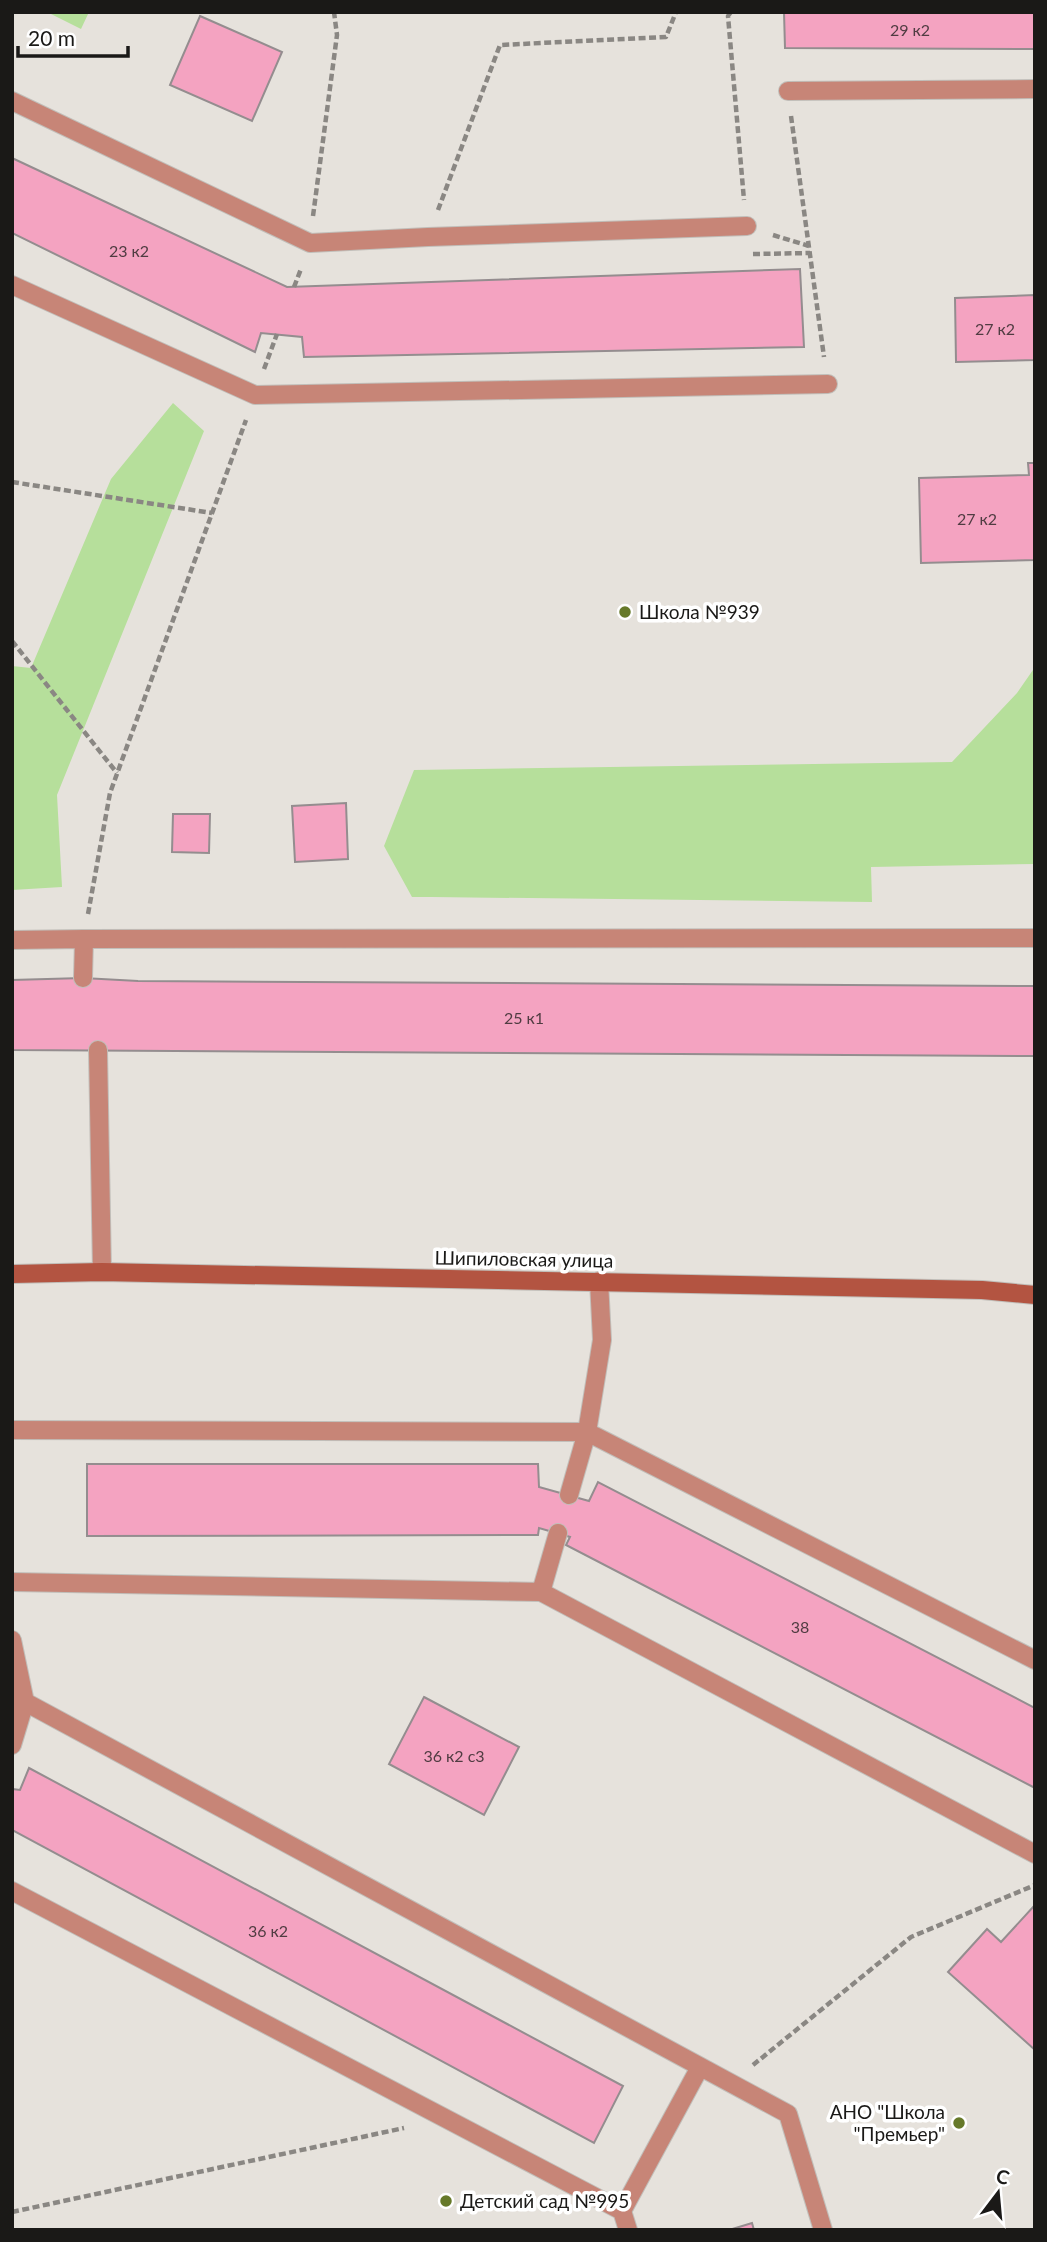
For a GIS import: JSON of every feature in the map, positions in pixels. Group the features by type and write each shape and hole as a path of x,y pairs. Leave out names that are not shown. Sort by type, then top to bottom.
{"main road":[{"name":"Шипиловская улица","path":"12,1274 102,1272 599,1281 982,1290 1035,1295"}],"lane":[{"path":"788,91 1035,89"},
{"path":"12,101 310,243 747,226"},
{"path":"12,285 255,395 828,384"},
{"path":"12,940 1035,938"},
{"path":"83,978 84,939"},
{"path":"98,1050 102,1272"},
{"path":"569,1495 587,1432 602,1340 599,1281"},
{"path":"12,1430 587,1432 1035,1660"},
{"path":"541,1592 558,1533"},
{"path":"12,1582 541,1592 1035,1854"},
{"path":"12,1640 19,1702 12,1745"},
{"path":"19,1702 788,2114 823,2230"},
{"path":"12,1891 622,2211 628,2230"},
{"path":"622,2211 699,2067"}],"path":[{"path":"310,243 337,35 334,12"},
{"path":"428,237 500,45 666,37 676,12"},
{"path":"731,12 728,16 747,226 809,246"},
{"path":"788,91 828,384"},
{"path":"84,939 110,793 255,395"},
{"path":"12,482 212,513"},
{"path":"12,640 117,773"},
{"path":"731,2083 911,1937 1035,1885"},
{"path":"12,2212 446,2119"}],"green space":[{"path":"47,12 89,12 81,29"},
{"path":"173,403 204,431 57,795 62,887 12,890 12,666 31,668 111,479"},
{"path":"1035,667 1035,864 871,867 872,902 412,897 384,846 414,770 952,762 1017,693"}],"building":[{"path":"784,12 1035,12 1035,49 785,48"},
{"path":"200,16 282,52 252,121 170,85"},
{"path":"12,158 287,287 800,269 804,347 304,357 302,337 261,333 255,352 12,233"},
{"path":"1035,295 1035,360 956,362 955,298"},
{"path":"1028,463 1035,463 1035,560 921,563 919,478 1029,475"},
{"path":"346,803 348,859 295,862 292,806"},
{"path":"173,814 210,814 209,853 172,852"},
{"path":"83,978 138,981 1035,986 1035,1056 12,1050 12,980"},
{"path":"87,1464 538,1464 539,1487 589,1501 598,1482 1035,1708 1035,1788 566,1545 570,1537 539,1528 538,1535 87,1536"},
{"path":"424,1697 519,1747 484,1815 389,1764"},
{"path":"29,1768 623,2086 594,2143 12,1830 12,1789 20,1790"},
{"path":"1034,1906 1035,2050 948,1972 987,1929 1001,1942"},
{"path":"752,2223 754,2230 729,2230"}],"place":[{"name":"Школа №939","path":"625,612"},
{"name":"АНО \"Школа \"Премьер\"","path":"959,2123"},
{"name":"Детский сад №995","path":"446,2201"}]}
